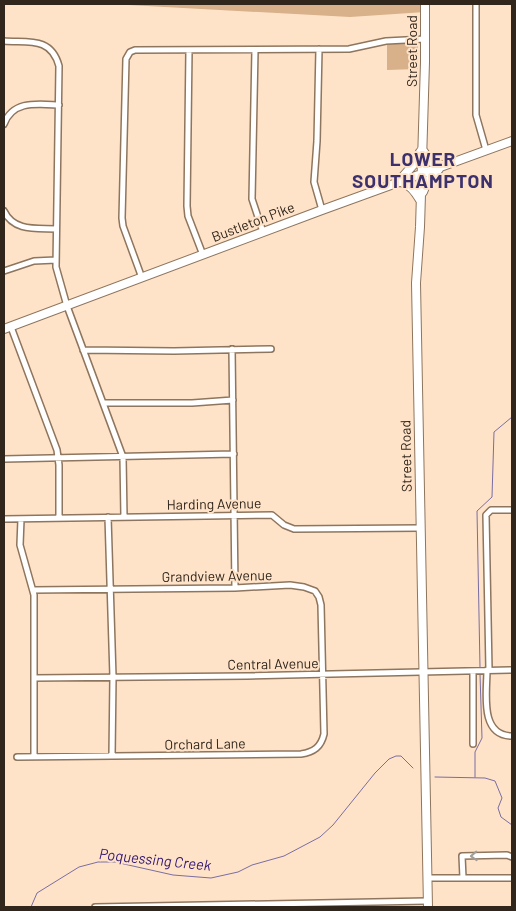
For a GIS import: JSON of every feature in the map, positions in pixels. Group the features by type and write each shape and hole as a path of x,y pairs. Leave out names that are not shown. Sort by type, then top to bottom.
{"main road":[{"name":"Street Road","path":"425,4 422,148 416,283 427,904"},
{"name":"Bustleton Pike","path":"7,328 442,165 512,141"},
{"path":"422,148 431,162 442,165 427,182 420,201 409,184 399,181 412,166 422,148"}],"street":[{"path":"476,4 476,115 486,150"},
{"path":"142,278 123,226 122,218 126,59 130,52 135,50 349,49 386,41 425,39"},
{"path":"4,41 39,43 52,52 59,66 57,273 67,306 123,457 124,517"},
{"path":"319,49 314,182 322,210"},
{"path":"190,50 186,206 203,255"},
{"path":"255,50 252,200 263,232"},
{"path":"4,124 13,110 24,105 59,105"},
{"path":"4,211 9,220 23,228 56,229"},
{"path":"4,271 34,261 56,260"},
{"path":"7,328 55,445 58,458 59,518"},
{"path":"83,350 174,351 271,348"},
{"path":"232,349 235,516 234,588"},
{"path":"104,403 192,403 233,400"},
{"path":"4,459 234,454"},
{"path":"512,510 492,510 486,515 488,719 496,730 504,735 512,736"},
{"name":"Harding Avenue","path":"4,520 273,515 284,525 294,529 420,528"},
{"path":"108,517 113,677 112,756"},
{"path":"21,519 20,545 33,590 34,757"},
{"name":"Grandview Avenue","path":"33,590 234,588 290,585 304,587 315,592 321,604 323,675"},
{"name":"Central Avenue","path":"34,678 323,675 512,670"},
{"path":"473,671 473,744"},
{"name":"Orchard Lane","path":"17,757 301,754 310,752 320,744 324,734 323,675"},
{"path":"463,878 462,856 507,855 512,857"},
{"path":"427,878 512,878"},
{"path":"95,907 427,904"}],"shaded area":[{"path":"110,4 425,4 425,12 350,17"},
{"path":"418,43 418,69 387,70 387,44"}],"waterway":[{"path":"480,667 477,511 492,497 494,432 512,417"},
{"path":"475,777 475,752 482,738 480,674"},
{"name":"Poquessing Creek","path":"31,907 37,893 79,867 98,862 115,862 173,875 211,878 238,872 252,865 284,856 320,837 333,825 375,773 389,759 401,756 413,768"},
{"path":"435,777 485,778 495,781 502,798 498,808 501,817 512,825"}],"district":[{"name":"LOWER SOUTHAMPTON","path":"423,170"}]}
